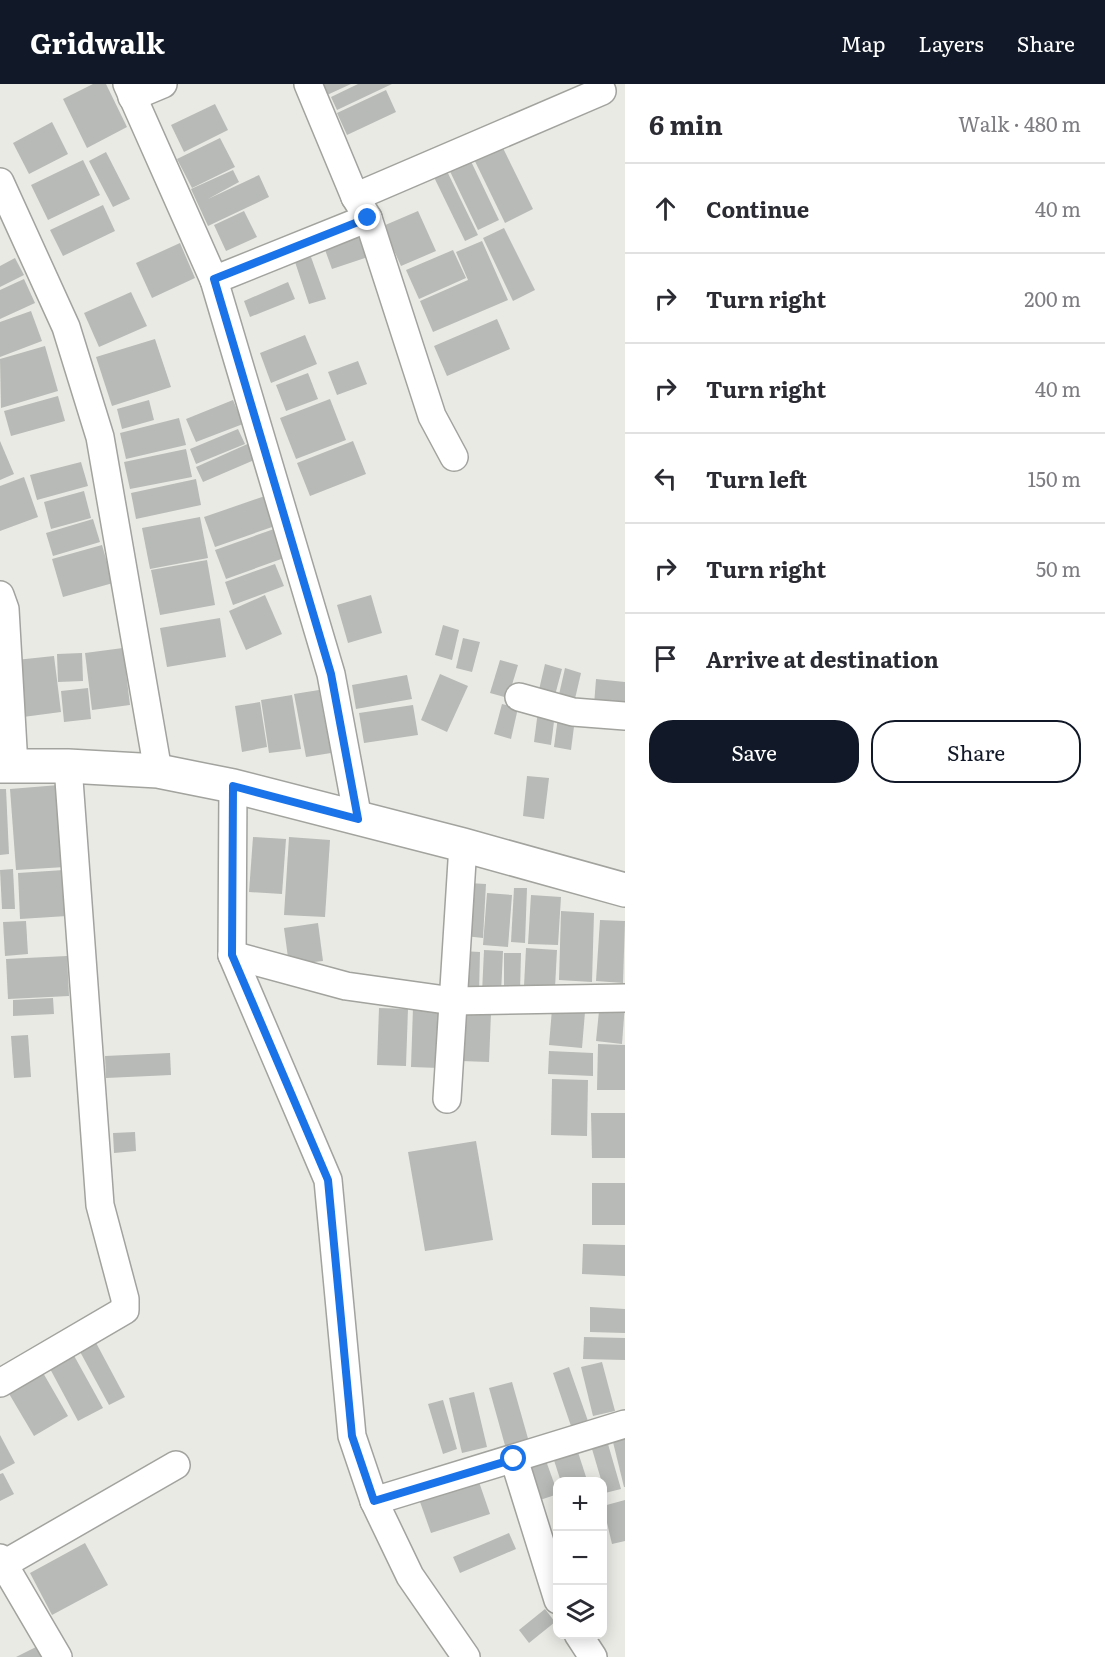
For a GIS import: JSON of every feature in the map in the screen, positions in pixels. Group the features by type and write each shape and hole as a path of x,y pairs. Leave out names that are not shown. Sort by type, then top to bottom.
{"street":[{"path":"163,84 130,90 214,279 331,674 358,819"},
{"path":"308,84 362,207 432,416 454,457"},
{"path":"214,279 602,91"},
{"path":"0,182 10,227 66,327 100,437 158,771"},
{"path":"0,595 5,609 7,766 68,766 158,771 233,786 463,845 625,890"},
{"path":"519,697 573,712 625,716"},
{"path":"0,1383 125,1310 125,1299 100,1205 68,766"},
{"path":"233,786 232,955 328,1180 352,1436 374,1501 410,1576 466,1657"},
{"path":"447,1099 463,845"},
{"path":"232,955 346,986 453,1000 625,998"},
{"path":"374,1501 625,1424"},
{"path":"514,1459 536,1539 553,1586"},
{"path":"58,1657 2,1561 176,1465"},
{"path":"581,1639 593,1657"}],"building":[{"path":"93,84 106,84 127,127 87,148 63,99"},
{"path":"322,84 351,84 327,95"},
{"path":"358,84 392,84 337,110 331,97"},
{"path":"386,90 396,112 347,135 337,113"},
{"path":"215,104 228,130 184,152 171,125"},
{"path":"52,122 68,154 29,174 13,143"},
{"path":"220,138 235,167 192,188 177,159"},
{"path":"498,138 533,209 505,223 470,151"},
{"path":"106,152 130,199 113,207 89,161"},
{"path":"467,153 499,220 478,230 446,163"},
{"path":"83,160 100,195 48,220 31,185"},
{"path":"444,165 478,235 465,241 431,171"},
{"path":"233,170 239,182 208,199 259,175 269,197 208,226 191,189"},
{"path":"103,205 115,231 63,256 50,230"},
{"path":"244,211 257,237 226,251 214,225"},
{"path":"418,211 436,251 401,266 383,226"},
{"path":"504,228 535,290 513,301 483,238"},
{"path":"363,233 371,256 332,269 324,247"},
{"path":"482,241 508,300 433,332 420,301 468,280 456,252"},
{"path":"180,243 195,278 152,298 136,263"},
{"path":"453,250 466,278 419,299 406,270"},
{"path":"311,257 326,299 309,304 295,262"},
{"path":"15,258 24,275 0,287 0,266"},
{"path":"24,279 35,303 0,319 0,290"},
{"path":"288,282 295,299 250,317 244,301"},
{"path":"131,292 147,326 99,347 84,313"},
{"path":"31,311 42,341 0,357 0,322"},
{"path":"497,319 510,349 447,376 434,346"},
{"path":"305,335 317,364 271,383 260,353"},
{"path":"155,339 171,387 112,406 96,357"},
{"path":"45,346 58,391 1,408 0,359"},
{"path":"358,361 367,384 337,395 328,372"},
{"path":"308,373 318,399 286,411 276,385"},
{"path":"58,396 65,421 11,436 4,411"},
{"path":"330,399 346,440 296,459 280,418"},
{"path":"149,400 154,420 122,429 117,409"},
{"path":"233,400 243,424 196,442 186,419"},
{"path":"179,418 186,445 126,459 120,433"},
{"path":"238,429 245,444 196,464 190,449"},
{"path":"0,441 14,474 0,480"},
{"path":"353,441 366,474 310,496 297,463"},
{"path":"252,442 259,458 203,482 196,467"},
{"path":"186,449 192,477 130,489 124,462"},
{"path":"81,462 88,486 37,500 30,475"},
{"path":"24,477 38,517 0,531 0,486"},
{"path":"196,479 201,505 136,519 131,493"},
{"path":"84,491 91,518 51,529 44,502"},
{"path":"265,496 275,526 215,547 204,517"},
{"path":"200,517 208,558 150,569 142,528"},
{"path":"93,519 100,542 53,556 46,533"},
{"path":"274,529 284,558 226,579 215,550"},
{"path":"102,545 113,583 63,597 52,559"},
{"path":"207,560 215,605 160,615 151,570"},
{"path":"275,564 284,586 233,605 225,582"},
{"path":"265,595 282,634 246,650 229,611"},
{"path":"371,595 382,633 348,643 337,605"},
{"path":"220,618 226,657 167,667 160,628"},
{"path":"443,625 459,630 452,660 435,655"},
{"path":"463,638 480,642 472,672 456,668"},
{"path":"123,648 130,705 92,710 85,653"},
{"path":"82,653 83,681 58,682 57,654"},
{"path":"54,656 61,712 23,717 16,660"},
{"path":"500,660 518,665 508,698 490,693"},
{"path":"545,664 562,669 554,699 538,694"},
{"path":"565,668 581,673 574,703 558,699"},
{"path":"440,674 468,686 447,732 421,720"},
{"path":"407,675 412,699 356,709 352,685"},
{"path":"596,679 625,682 625,707 594,705"},
{"path":"88,688 91,719 64,722 61,691"},
{"path":"319,690 331,753 306,757 294,694"},
{"path":"292,695 301,749 269,753 261,700"},
{"path":"260,702 267,747 242,752 235,706"},
{"path":"502,704 518,708 511,739 494,734"},
{"path":"413,705 418,735 364,743 359,713"},
{"path":"538,711 555,714 551,745 534,742"},
{"path":"558,717 575,719 571,750 554,747"},
{"path":"527,776 549,778 544,819 523,816"},
{"path":"59,785 65,867 16,870 10,789"},
{"path":"0,789 6,789 9,854 0,855"},
{"path":"253,837 286,839 282,894 249,892"},
{"path":"289,837 330,840 325,917 284,915"},
{"path":"13,869 15,909 2,909 0,870"},
{"path":"64,870 67,916 20,919 18,873"},
{"path":"468,883 486,884 483,938 465,936"},
{"path":"514,888 527,888 525,943 511,942"},
{"path":"487,893 512,895 508,947 483,945"},
{"path":"531,895 561,897 558,945 528,944"},
{"path":"561,911 594,913 592,982 559,980"},
{"path":"600,920 625,921 623,983 596,981"},
{"path":"26,921 28,954 5,956 3,922"},
{"path":"318,923 323,961 289,965 284,928"},
{"path":"526,948 557,950 555,988 524,986"},
{"path":"484,950 503,951 501,994 482,993"},
{"path":"461,951 480,952 479,993 460,992"},
{"path":"504,953 521,953 520,992 504,992"},
{"path":"67,956 69,996 8,999 6,959"},
{"path":"53,998 54,1014 13,1016 13,1000"},
{"path":"600,1001 625,1004 622,1044 596,1041"},
{"path":"413,1007 442,1008 440,1068 411,1067"},
{"path":"379,1008 408,1009 406,1066 377,1065"},
{"path":"552,1009 585,1012 582,1048 549,1045"},
{"path":"462,1012 491,1013 489,1062 461,1061"},
{"path":"28,1035 31,1077 14,1078 11,1036"},
{"path":"598,1044 625,1045 625,1090 597,1090"},
{"path":"549,1051 593,1053 593,1076 548,1074"},
{"path":"170,1053 171,1075 106,1078 105,1056"},
{"path":"552,1079 588,1080 587,1136 551,1135"},
{"path":"591,1113 625,1113 625,1158 592,1158"},
{"path":"135,1132 136,1151 114,1153 113,1133"},
{"path":"476,1141 493,1240 425,1251 408,1152"},
{"path":"592,1183 625,1183 625,1225 592,1225"},
{"path":"583,1244 625,1245 625,1276 582,1274"},
{"path":"590,1307 625,1309 625,1333 590,1332"},
{"path":"584,1337 625,1338 625,1360 583,1359"},
{"path":"94,1339 125,1397 109,1405 78,1348"},
{"path":"72,1352 103,1408 78,1421 48,1365"},
{"path":"602,1362 615,1411 593,1416 581,1367"},
{"path":"569,1367 588,1421 571,1426 553,1373"},
{"path":"42,1371 68,1416 34,1436 8,1392"},
{"path":"512,1382 529,1442 506,1449 489,1388"},
{"path":"474,1392 487,1447 462,1453 449,1398"},
{"path":"443,1400 457,1449 443,1454 428,1404"},
{"path":"0,1435 15,1463 0,1471"},
{"path":"625,1435 625,1487 624,1487 612,1438"},
{"path":"608,1444 621,1489 607,1492 607,1477 600,1477 592,1449"},
{"path":"576,1446 586,1477 559,1477 552,1454"},
{"path":"545,1458 553,1480 553,1496 534,1502 521,1466"},
{"path":"3,1473 14,1494 0,1501 0,1474"},
{"path":"478,1479 490,1514 431,1533 419,1499"},
{"path":"625,1500 625,1541 612,1544 607,1523 607,1505"},
{"path":"509,1533 516,1549 460,1573 453,1557"},
{"path":"85,1543 108,1585 52,1615 30,1573"},
{"path":"545,1609 553,1619 553,1624 529,1643 519,1630"},
{"path":"42,1644 48,1657 16,1657"}],"route":[{"path":"368,218 214,279 331,674 358,819 233,786 232,955 323,1163 328,1180 352,1436 374,1501 514,1459"}]}
